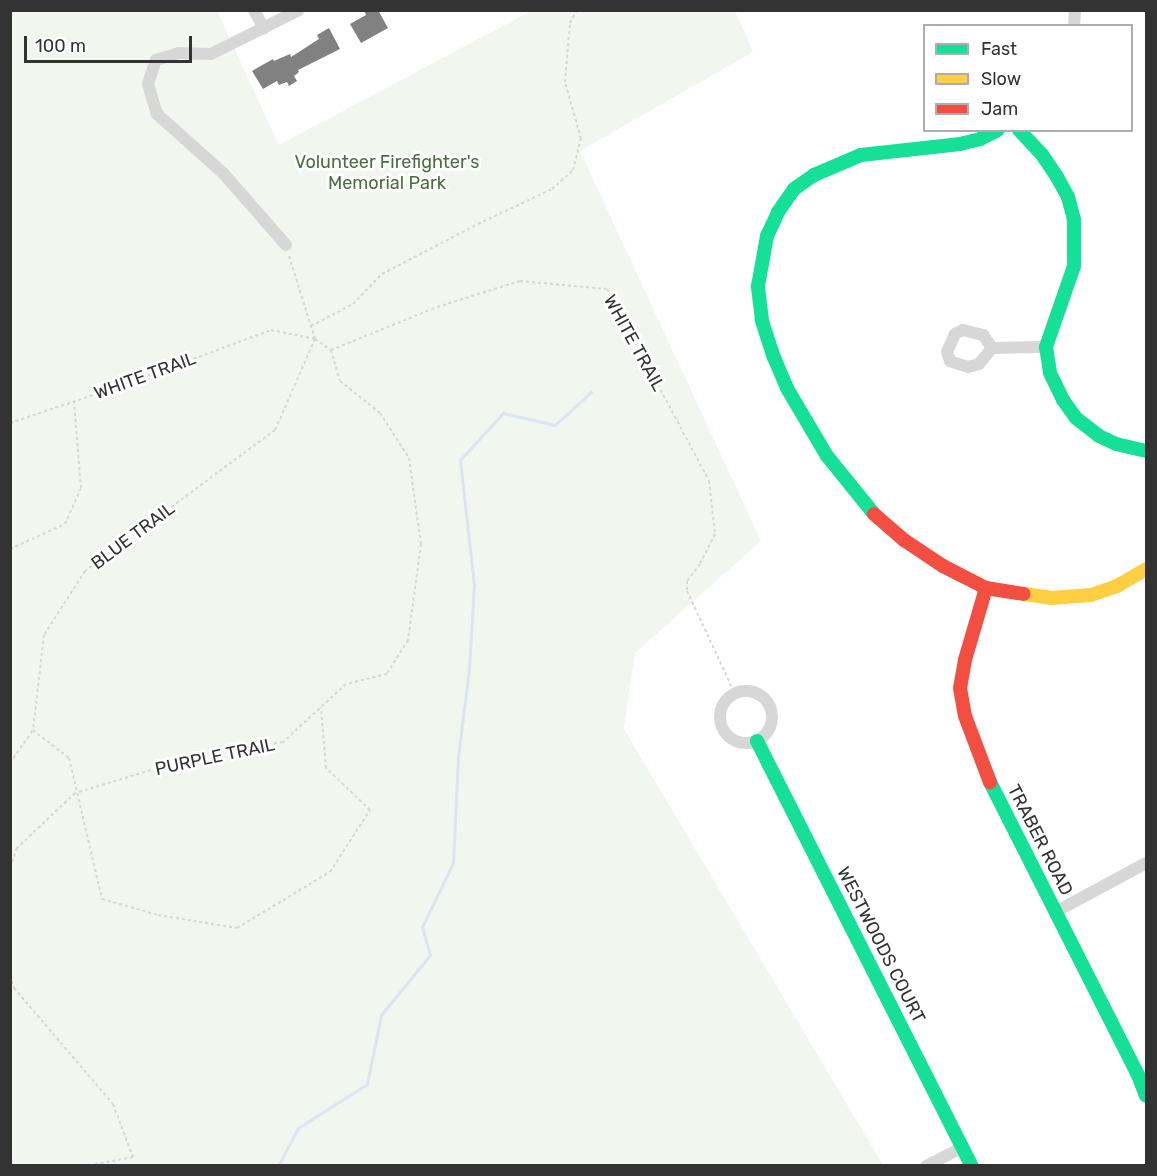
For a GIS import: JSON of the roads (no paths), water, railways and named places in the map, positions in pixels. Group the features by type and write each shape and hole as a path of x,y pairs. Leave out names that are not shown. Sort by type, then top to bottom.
{"street":[{"path":"254,10 264,29"},
{"path":"286,245 223,173 157,114 148,84 156,60 179,53 211,54 299,10"},
{"path":"994,132 980,139 960,144 861,155 814,174 794,189 778,212 765,244 758,286 762,320 774,358 787,388 827,456 867,507 904,540 943,566 986,588 1026,596 1075,597 1091,595 1118,586 1146,569"},
{"path":"1021,132 1043,156 1057,177 1068,197 1074,220 1074,266 1046,347 1050,373 1076,418 1099,436 1116,444 1146,451"},
{"path":"992,348 1046,347"},
{"name":"TRABER ROAD","path":"986,588 965,660 960,688 965,716 987,776 1142,1073 1146,1096"},
{"path":"751,692 759,694 770,706 772,722 769,730 757,741 739,742 725,732 721,724 723,706 735,694 751,692"},
{"name":"WESTWOODS COURT","path":"757,741 972,1166"},
{"path":"1057,910 1146,863"},
{"path":"926,1166 963,1147"}],"waterway":[{"path":"278,1166 298,1128 367,1084 381,1015 430,955 422,927 453,863 458,757 469,669 474,585 460,460 503,413 555,425 591,392"}],"park label":[{"name":"Volunteer Firefighter's Memorial Park","path":"387,174"}]}
